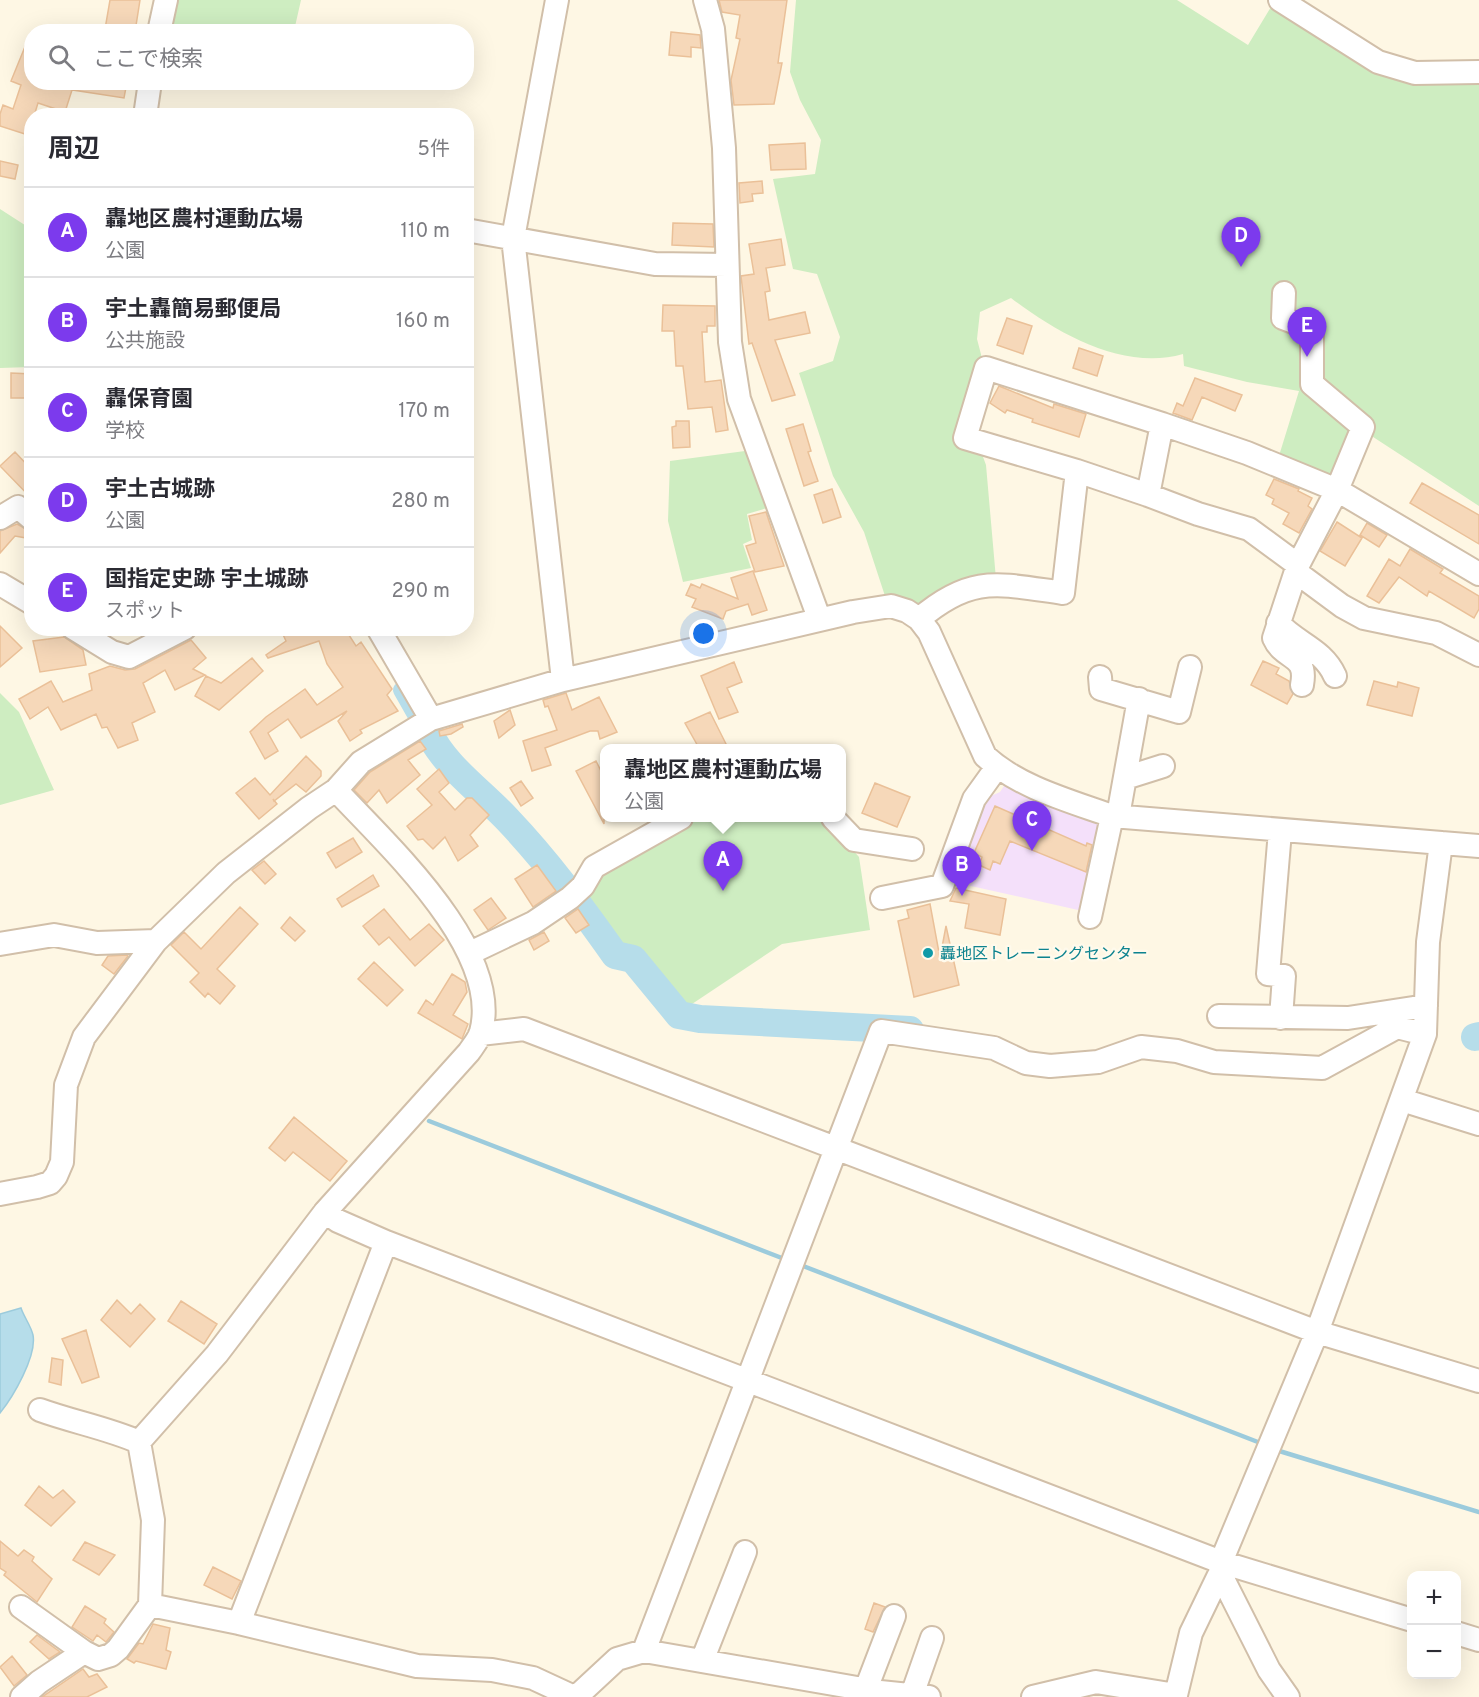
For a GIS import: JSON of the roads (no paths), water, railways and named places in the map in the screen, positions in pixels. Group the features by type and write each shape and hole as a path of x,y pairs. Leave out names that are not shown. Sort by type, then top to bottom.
{"street":[{"path":"161,24 166,0"},
{"path":"557,0 513,238 563,680"},
{"path":"705,0 713,29 724,148 730,342 739,399 819,618"},
{"path":"1280,0 1378,62 1415,73 1479,72"},
{"path":"146,108 149,90"},
{"path":"474,231 655,264 727,265"},
{"path":"1284,293 1283,318 1311,329 1312,384 1363,427 1337,490 1297,569 1274,638 1278,647 1299,661 1304,672 1302,685"},
{"path":"1479,574 1337,490 1247,453 986,368 965,438 1077,471 1198,514 1249,529 1342,606 1364,618 1436,633 1479,655"},
{"path":"1148,495 1162,424"},
{"path":"919,619 942,600 966,588 995,584 1063,592 1077,471"},
{"path":"0,518 18,507 24,512"},
{"path":"0,584 24,598"},
{"path":"0,1194 50,1183 56,1176 62,1162 66,1085 84,1037 156,941 226,873 336,789 362,762 431,719 563,680 819,618 891,606 907,611 919,619 929,632 978,744 997,767 1039,788 1115,816 1479,846"},
{"path":"1278,623 1288,635 1329,661 1335,676"},
{"path":"87,636 112,652 129,657 169,636"},
{"path":"142,650 145,636"},
{"path":"383,636 431,719"},
{"path":"1100,677 1101,690 1179,712 1190,667"},
{"path":"1090,917 1125,778 1139,699"},
{"path":"1125,778 1163,766"},
{"path":"882,898 942,886 974,799 997,767"},
{"path":"139,1442 217,1354 325,1212 469,1052 480,1034 484,1007 470,953 453,923 407,866 336,789"},
{"path":"470,953 533,923 577,892 594,867 674,822"},
{"path":"837,822 854,840 912,849"},
{"path":"1280,831 1268,974 1284,976 1281,1018"},
{"path":"1034,1697 1096,1682 1176,1696 1191,1633 1317,1332 1425,1034 1428,942 1441,843"},
{"path":"0,944 54,935 97,943 156,941"},
{"path":"1219,1016 1348,1018 1426,1006"},
{"path":"644,1650 880,1031 994,1048 1026,1063 1050,1066 1098,1062 1141,1047 1177,1051 1214,1062 1322,1068 1397,1027 1425,1034"},
{"path":"480,1034 524,1029 1317,1332 1479,1381"},
{"path":"1402,1100 1479,1124"},
{"path":"325,1212 338,1221 386,1242 748,1379 1220,1568 1407,1619"},
{"path":"239,1623 386,1242"},
{"path":"40,1410 79,1424 112,1430 139,1442"},
{"path":"21,1607 84,1652 98,1659 111,1655 150,1605 153,1520 139,1442"},
{"path":"702,1661 745,1552"},
{"path":"1220,1568 1269,1670 1288,1697"},
{"path":"150,1605 239,1623 417,1666 492,1670 533,1678 575,1697 617,1659 644,1650 866,1689 920,1696 932,1638"},
{"path":"866,1689 894,1616"},
{"path":"1461,1635 1479,1640"},
{"path":"22,1697 39,1682 84,1652"}],"water":[{"path":"21,1308 33,1335 31,1354 17,1387 0,1413 0,1314"}],"waterway":[{"path":"401,690 418,720"},
{"path":"428,731 453,767 507,819 536,851 615,955 633,959 679,1015 700,1019 910,1030"},
{"path":"1475,1037 1479,1036"},
{"path":"429,1121 787,1260"},
{"path":"798,1264 1263,1444"},
{"path":"1276,1450 1479,1512"}],"place":[{"name":"宇土古城跡","path":"1241,267"},
{"name":"国指定史跡 宇土城跡","path":"1307,357"},
{"name":"轟保育園","path":"1032,851"},
{"name":"轟地区農村運動広場","path":"723,891"},
{"name":"宇土轟簡易郵便局","path":"962,896"},
{"name":"轟地区トレーニングセンター","path":"928,953"}]}
